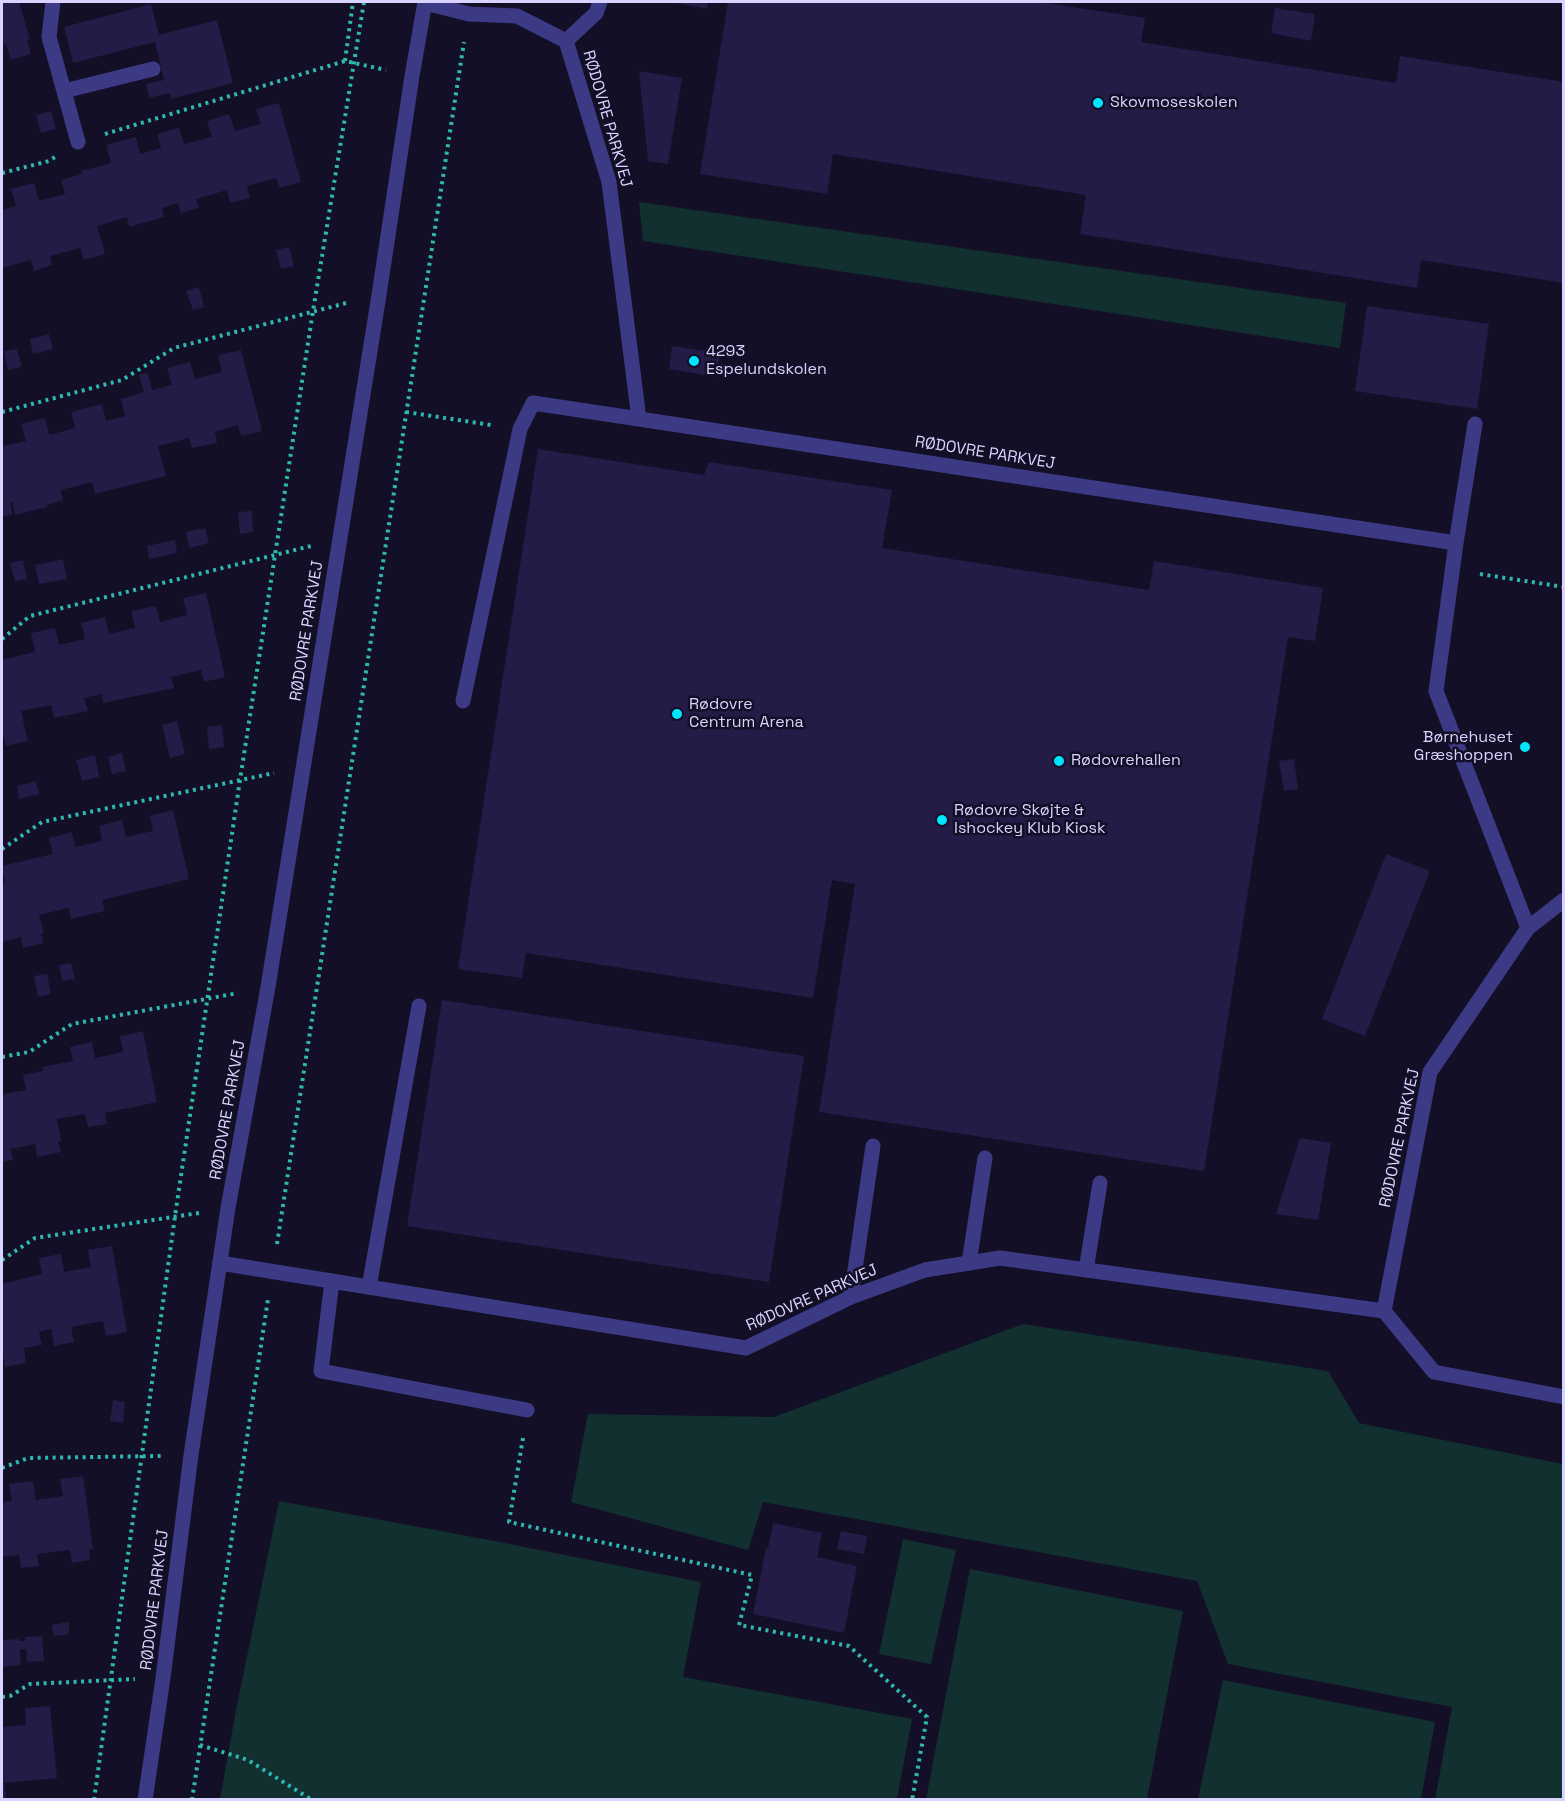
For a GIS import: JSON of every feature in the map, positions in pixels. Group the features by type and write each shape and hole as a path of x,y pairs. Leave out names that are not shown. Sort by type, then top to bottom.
{"street":[{"path":"53,2 49,37 78,142"},
{"name":"RØDOVRE PARKVEJ","path":"145,1800 191,1455 228,1208 268,987 304,767 423,2 469,14 517,16 566,41 609,182 639,418 1456,543"},
{"path":"566,41 596,13 600,2"},
{"path":"64,91 153,69"},
{"path":"463,701 520,429 533,403 639,418"},
{"path":"1475,424 1436,691 1528,928"},
{"name":"RØDOVRE PARKVEJ","path":"220,1263 746,1348 851,1297 925,1270 1000,1258 1384,1311 1430,1072 1528,928 1563,900"},
{"path":"369,1287 418,1006"},
{"path":"851,1297 873,1146"},
{"path":"969,1263 985,1158"},
{"path":"1086,1270 1100,1183"},
{"path":"332,1281 321,1371 527,1410"},
{"path":"1384,1311 1434,1372 1563,1397"}],"path":[{"path":"345,61 353,2"},
{"path":"94,1800 141,1456 240,780 364,2"},
{"path":"192,1800 469,14"},
{"path":"2,172 49,161 78,142 345,61 412,76"},
{"path":"2,412 122,380 174,348 379,295"},
{"path":"2,639 30,616 340,538"},
{"path":"2,849 42,822 304,767"},
{"path":"2,1057 29,1052 72,1024 268,987"},
{"path":"2,1260 34,1238 228,1208"},
{"path":"527,1410 509,1522 752,1575 739,1625 849,1646 927,1717 912,1800"},
{"path":"2,1468 28,1458 191,1455"},
{"path":"2,1697 10,1696 30,1684 163,1678"},
{"path":"200,1745 248,1760 312,1800"}],"green space":[{"path":"639,202 1346,303 1340,348 643,241"},
{"path":"1023,1324 1328,1371 1359,1423 1563,1464 1563,1799 1435,1799 1452,1707 1228,1664 1197,1581 763,1502 748,1550 571,1502 588,1414 774,1417"},
{"path":"279,1501 701,1582 683,1677 912,1719 897,1799 220,1799"},
{"path":"903,1539 956,1550 931,1664 879,1654"},
{"path":"970,1569 1183,1611 1147,1799 926,1799"},
{"path":"1223,1680 1435,1722 1421,1799 1198,1799"}],"building":[{"path":"2,2 19,2 30,39 27,40 31,54 11,60 6,43 2,44"},
{"path":"670,2 708,2 707,9"},
{"name":"Skovmoseskolen","path":"728,2 1040,2 1145,18 1141,42 1396,83 1400,56 1564,82 1564,283 1421,260 1417,288 1080,234 1086,195 833,154 827,194 700,174"},
{"path":"151,4 159,35 217,20 233,83 171,99 170,93 149,98 146,84 164,80 155,42 73,63 64,27"},
{"path":"1275,8 1315,14 1311,41 1271,33"},
{"path":"639,71 682,78 668,164 648,161"},
{"path":"279,103 301,182 279,188 276,178 247,186 250,198 230,203 227,190 196,199 199,208 181,213 178,203 162,208 164,217 129,227 127,217 97,226 105,254 84,260 80,248 50,256 52,265 34,271 31,260 2,268 2,210 16,206 11,189 34,183 39,201 65,194 61,180 82,174 81,171 111,163 106,145 136,137 140,154 161,148 157,134 179,128 184,144 212,137 207,121 229,114 235,131 261,124 256,109"},
{"path":"51,111 56,129 41,133 36,115"},
{"path":"289,247 294,266 281,269 276,250"},
{"path":"199,287 204,307 193,310 186,291"},
{"path":"1367,306 1489,324 1477,409 1355,391"},
{"path":"49,334 53,349 33,354 30,339"},
{"name":"4293 Espelundskolen","path":"672,346 720,353 717,377 669,369"},
{"path":"17,349 22,367 8,370 4,351"},
{"path":"241,350 262,431 241,436 238,425 215,432 217,443 192,448 189,438 158,446 166,476 95,494 92,482 61,490 63,500 47,505 47,507 15,515 12,502 10,502 13,514 2,517 2,446 26,441 21,424 45,418 49,435 75,428 71,412 102,404 106,421 125,416 121,399 144,392 139,375 148,373 152,390 172,385 167,368 190,362 195,379 222,372 218,355"},
{"path":"538,449 704,475 709,462 892,490 882,548 1149,590 1154,561 1323,588 1315,641 1288,637 1204,1171 819,1112 855,884 832,880 813,998 526,953 522,978 458,969"},
{"path":"252,511 253,532 240,534 238,512"},
{"path":"205,528 209,543 189,548 186,532"},
{"path":"175,540 177,553 149,559 147,546"},
{"path":"63,559 67,579 39,584 35,565"},
{"path":"23,560 27,579 15,581 10,563"},
{"path":"206,593 225,677 204,682 201,670 171,677 174,688 103,703 102,694 84,698 88,711 54,718 51,705 21,711 28,741 6,746 2,735 2,660 35,652 31,633 55,628 59,645 85,639 81,623 105,617 109,634 135,628 131,611 156,606 160,622 187,615 183,598"},
{"path":"177,721 185,754 170,758 162,725"},
{"path":"222,725 224,747 209,749 207,727"},
{"path":"122,753 126,771 112,774 108,757"},
{"path":"95,755 99,777 82,781 76,760"},
{"path":"1294,759 1298,789 1284,791 1279,761"},
{"path":"36,781 39,794 19,799 17,786"},
{"path":"173,810 189,879 102,900 105,911 71,919 68,908 39,915 44,943 23,948 21,937 2,942 2,884 5,883 2,866 53,854 49,838 72,832 75,847 102,841 99,826 122,820 126,837 153,831 150,816"},
{"path":"1386,854 1430,871 1365,1036 1322,1019"},
{"path":"71,963 75,979 62,981 59,965"},
{"path":"47,974 51,994 38,997 34,976"},
{"path":"442,1000 804,1056 769,1282 407,1226"},
{"path":"143,1031 157,1102 105,1113 107,1124 88,1127 85,1114 57,1119 61,1152 37,1157 35,1144 11,1149 13,1160 2,1162 2,1090 3,1094 26,1090 23,1075 43,1071 42,1067 73,1061 70,1047 92,1042 95,1058 123,1052 120,1036"},
{"path":"1300,1138 1331,1143 1318,1220 1276,1214"},
{"path":"112,1246 127,1332 106,1336 103,1321 71,1327 74,1342 54,1346 51,1329 39,1332 42,1345 24,1348 26,1363 5,1367 2,1355 2,1284 42,1274 39,1258 61,1254 64,1272 91,1267 88,1250"},
{"path":"113,1400 125,1402 123,1423 110,1421"},
{"path":"83,1476 93,1549 89,1549 90,1560 72,1563 70,1550 37,1554 39,1566 21,1568 19,1555 2,1557 2,1502 12,1501 9,1484 33,1481 36,1500 63,1496 60,1479"},
{"path":"773,1523 822,1533 817,1557 857,1566 844,1633 753,1614"},
{"path":"841,1531 867,1536 864,1554 837,1549"},
{"path":"69,1622 69,1634 54,1636 52,1625"},
{"path":"42,1636 44,1661 27,1662 26,1649 20,1649 21,1665 2,1667 2,1640 25,1641 25,1637"},
{"path":"50,1706 57,1778 4,1783 6,1797 2,1798 2,1727 26,1725 25,1708"}],"place":[{"name":"Skovmoseskolen","path":"1098,103"},
{"name":"4293 Espelundskolen","path":"694,361"},
{"name":"Rødovre Centrum Arena","path":"677,714"},
{"name":"Børnehuset Græshoppen","path":"1525,747"},
{"name":"Rødovrehallen","path":"1059,761"},
{"name":"Rødovre Skøjte & Ishockey Klub Kiosk","path":"942,820"}]}
